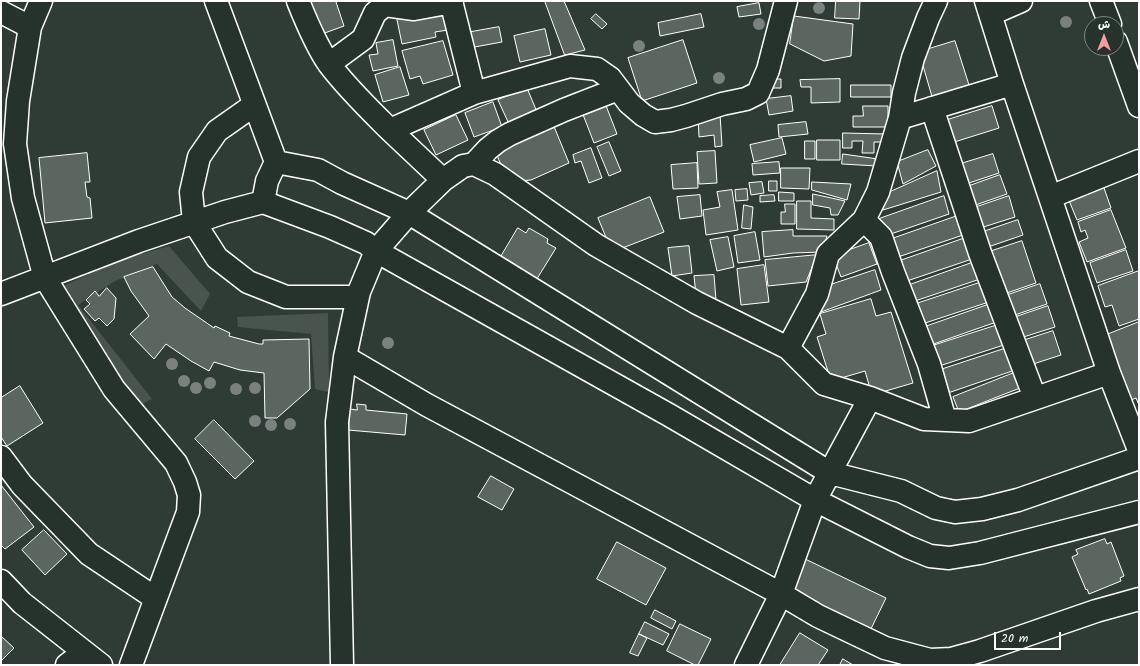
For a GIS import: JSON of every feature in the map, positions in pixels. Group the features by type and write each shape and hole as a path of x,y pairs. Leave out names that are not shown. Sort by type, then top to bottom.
{"street":[{"path":"41,1 30,27 18,101 15,144 24,198 45,278 114,389 176,463 189,495 188,512 131,665"},
{"path":"216,1 276,162 267,181 263,202"},
{"path":"298,1 306,23 329,64 355,94 390,130 443,180"},
{"path":"390,130 474,93 570,66 597,69 610,78 629,103 643,115 655,122 671,120 722,104 746,99 758,93 768,70 786,1"},
{"path":"788,348 817,294 828,254 864,220 878,192 900,118 904,93 913,58 936,1"},
{"path":"1021,1 988,8 1109,372 1139,450"},
{"path":"1101,1 1107,16"},
{"path":"329,64 363,39 374,13 386,3 414,9 451,2 474,93"},
{"path":"1,12 30,27"},
{"path":"1121,56 1139,106"},
{"path":"900,118 1012,84"},
{"path":"342,665 337,422 345,357 358,297 366,273 376,251 409,213 443,180 463,166 474,164 498,141 510,134 564,110 618,89"},
{"path":"254,105 217,131 199,157 191,192 194,222 217,258 248,282 286,297 358,297"},
{"path":"932,108 980,253 1035,398"},
{"path":"1050,197 1139,161"},
{"path":"276,162 318,170 342,183 409,213 830,473 901,490 936,508 954,512 982,509 1018,500 1139,458"},
{"path":"474,164 494,174 596,245 697,303 788,348 824,384 870,398 924,419 969,421 1109,372"},
{"path":"1,294 139,241 194,222 263,202 330,226 366,243 376,251 649,404 815,500 908,547 930,556 950,558 980,553 1139,512"},
{"path":"864,220 881,237 929,364 945,420"},
{"path":"345,357 427,405 781,594 818,616 885,648 930,660 951,659 1096,611 1139,599"},
{"path":"746,665 781,594 815,500 870,398"},
{"path":"1,457 22,485 88,554 155,598"},
{"path":"1,581 22,603 93,658"},
{"path":"67,665 93,658"}],"shaded area":[{"path":"169,246 210,294 201,311 157,264 115,281 78,305 152,399 136,407 59,288 117,261"},
{"path":"328,313 329,392 315,389 311,334 238,327 237,317"}],"building":[{"path":"299,1 339,1 336,2 344,26 322,34"},
{"path":"545,1 564,1 585,50 565,55"},
{"path":"836,1 860,1 859,19 835,18"},
{"path":"759,3 761,14 739,17 737,7"},
{"path":"444,10 448,30 435,32 436,37 402,44 396,15"},
{"path":"596,14 607,24 602,29 591,19"},
{"path":"701,14 704,27 660,36 658,23"},
{"path":"794,16 853,24 851,56 824,61 790,44"},
{"path":"499,27 502,42 469,48 466,33"},
{"path":"545,29 551,55 520,62 514,36"},
{"path":"393,40 398,66 373,71 369,55 378,54 376,43"},
{"path":"683,40 697,83 642,101 628,58"},
{"path":"443,41 453,75 423,84 420,76 410,79 402,51"},
{"path":"955,41 970,88 933,100 919,52"},
{"path":"400,67 409,95 383,102 375,75"},
{"path":"771,79 781,79 781,88 771,88"},
{"path":"840,79 840,102 811,103 811,87 801,87 800,80"},
{"path":"851,85 891,85 891,97 851,97"},
{"path":"527,88 537,112 509,124 498,100"},
{"path":"791,96 793,111 769,115 766,99"},
{"path":"493,102 502,127 474,137 465,113"},
{"path":"605,103 617,134 594,143 582,112"},
{"path":"863,106 888,106 888,127 853,127 853,116 863,116"},
{"path":"992,106 999,128 948,144 941,122"},
{"path":"720,114 722,146 715,147 714,135 699,137 698,115"},
{"path":"456,115 468,140 436,155 424,130"},
{"path":"806,122 808,134 779,137 778,125"},
{"path":"553,124 569,163 531,180 517,181 506,176 495,151"},
{"path":"843,133 886,134 886,142 874,142 874,153 862,153 863,141 852,141 852,148 843,148"},
{"path":"782,138 786,154 754,162 750,145"},
{"path":"817,140 840,140 840,160 817,160"},
{"path":"805,141 815,141 815,159 805,159"},
{"path":"609,142 621,171 609,176 597,147"},
{"path":"591,148 602,178 589,183 581,161 575,163 573,155"},
{"path":"928,150 936,166 903,184 897,162"},
{"path":"715,151 717,183 699,184 697,152"},
{"path":"87,153 90,182 85,182 87,197 90,198 92,218 45,223 39,158"},
{"path":"843,154 878,159 877,166 842,164"},
{"path":"993,154 999,173 960,186 954,166"},
{"path":"779,162 780,173 753,175 752,164"},
{"path":"697,163 698,188 673,189 671,165"},
{"path":"781,168 810,168 809,189 781,188"},
{"path":"937,171 941,192 883,210 879,197"},
{"path":"1000,175 1007,194 967,208 961,189"},
{"path":"769,181 777,181 777,191 769,191"},
{"path":"762,182 764,193 751,195 749,183"},
{"path":"812,182 851,184 847,200 812,190"},
{"path":"1103,185 1111,208 1077,220 1068,198"},
{"path":"747,189 748,200 736,201 735,190"},
{"path":"732,190 738,230 706,235 703,210 720,207 717,192"},
{"path":"779,192 794,193 794,201 779,201"},
{"path":"813,194 845,201 838,215 831,215 830,208 813,205"},
{"path":"700,195 702,216 680,219 677,197"},
{"path":"774,195 775,201 760,202 760,196"},
{"path":"944,196 949,214 885,236 879,219"},
{"path":"1009,196 1015,217 974,230 968,210"},
{"path":"650,197 664,232 612,252 598,218"},
{"path":"797,201 811,201 811,218 834,219 834,230 797,229"},
{"path":"785,204 795,204 795,224 781,224 781,212 785,212"},
{"path":"744,205 753,207 751,229 742,228"},
{"path":"1111,210 1126,248 1087,262 1079,242 1088,238 1085,230 1081,232 1078,222"},
{"path":"963,214 969,233 892,259 886,241"},
{"path":"1018,220 1023,235 985,248 980,233"},
{"path":"518,228 526,233 529,228 548,239 547,243 556,248 535,282 499,260"},
{"path":"793,230 793,236 827,236 822,252 793,253 764,257 762,232"},
{"path":"755,232 760,260 738,263 734,236"},
{"path":"971,236 978,257 901,283 894,263"},
{"path":"728,237 734,267 717,271 710,240"},
{"path":"1022,241 1036,283 1001,295 986,253"},
{"path":"869,243 877,264 841,277 833,256"},
{"path":"689,246 692,273 672,276 668,248"},
{"path":"1126,250 1133,271 1097,283 1090,263"},
{"path":"817,255 806,282 768,286 765,260"},
{"path":"980,260 986,277 909,303 904,287"},
{"path":"764,265 769,302 741,305 737,269"},
{"path":"153,267 172,297 214,328 215,326 230,333 229,336 259,344 263,344 263,340 309,339 310,389 277,418 265,418 264,373 240,370 214,362 209,371 166,344 154,359 130,334 149,316 131,291 124,277"},
{"path":"875,270 881,290 821,312 817,306 824,287"},
{"path":"1139,271 1139,319 1119,326 1112,305 1105,307 1098,286"},
{"path":"714,275 716,300 703,301 696,295 694,276"},
{"path":"988,280 995,300 919,325 913,305"},
{"path":"1040,284 1047,304 1009,317 1002,297"},
{"path":"107,288 116,298 114,319 107,326 99,318 95,321 84,309 90,304 86,300 95,291 99,296"},
{"path":"871,299 876,316 891,312 913,383 872,395 865,371 831,381 817,337 826,334 820,314"},
{"path":"996,302 1002,320 925,347 919,329"},
{"path":"1048,306 1055,327 1014,340 1007,320"},
{"path":"1139,322 1139,405 1136,398 1129,401 1104,336"},
{"path":"1004,323 1010,343 933,368 926,348"},
{"path":"1053,331 1061,355 1027,366 1019,342"},
{"path":"1013,346 1021,368 942,395 934,372"},
{"path":"1019,371 1025,386 959,412 953,397"},
{"path":"20,386 43,423 7,446 1,437 1,398"},
{"path":"357,404 366,405 366,410 407,414 405,435 348,430 350,409 357,410"},
{"path":"214,420 254,461 235,479 195,439"},
{"path":"491,476 514,489 502,510 478,497"},
{"path":"1,485 34,527 5,549 1,545"},
{"path":"44,530 67,554 45,575 22,550"},
{"path":"1105,539 1107,544 1111,542 1124,576 1120,578 1121,581 1089,594 1072,557 1078,554 1076,550"},
{"path":"617,542 666,568 646,605 597,579"},
{"path":"801,557 886,598 868,635 783,594"},
{"path":"655,610 676,621 672,629 651,618"},
{"path":"645,622 669,634 663,645 639,634"},
{"path":"680,624 711,639 698,665 695,665 667,651"},
{"path":"800,633 828,650 818,665 780,665"},
{"path":"639,634 647,638 638,656 630,653"},
{"path":"1,636 14,648 1,661"},
{"path":"843,659 853,665 840,665"}]}
